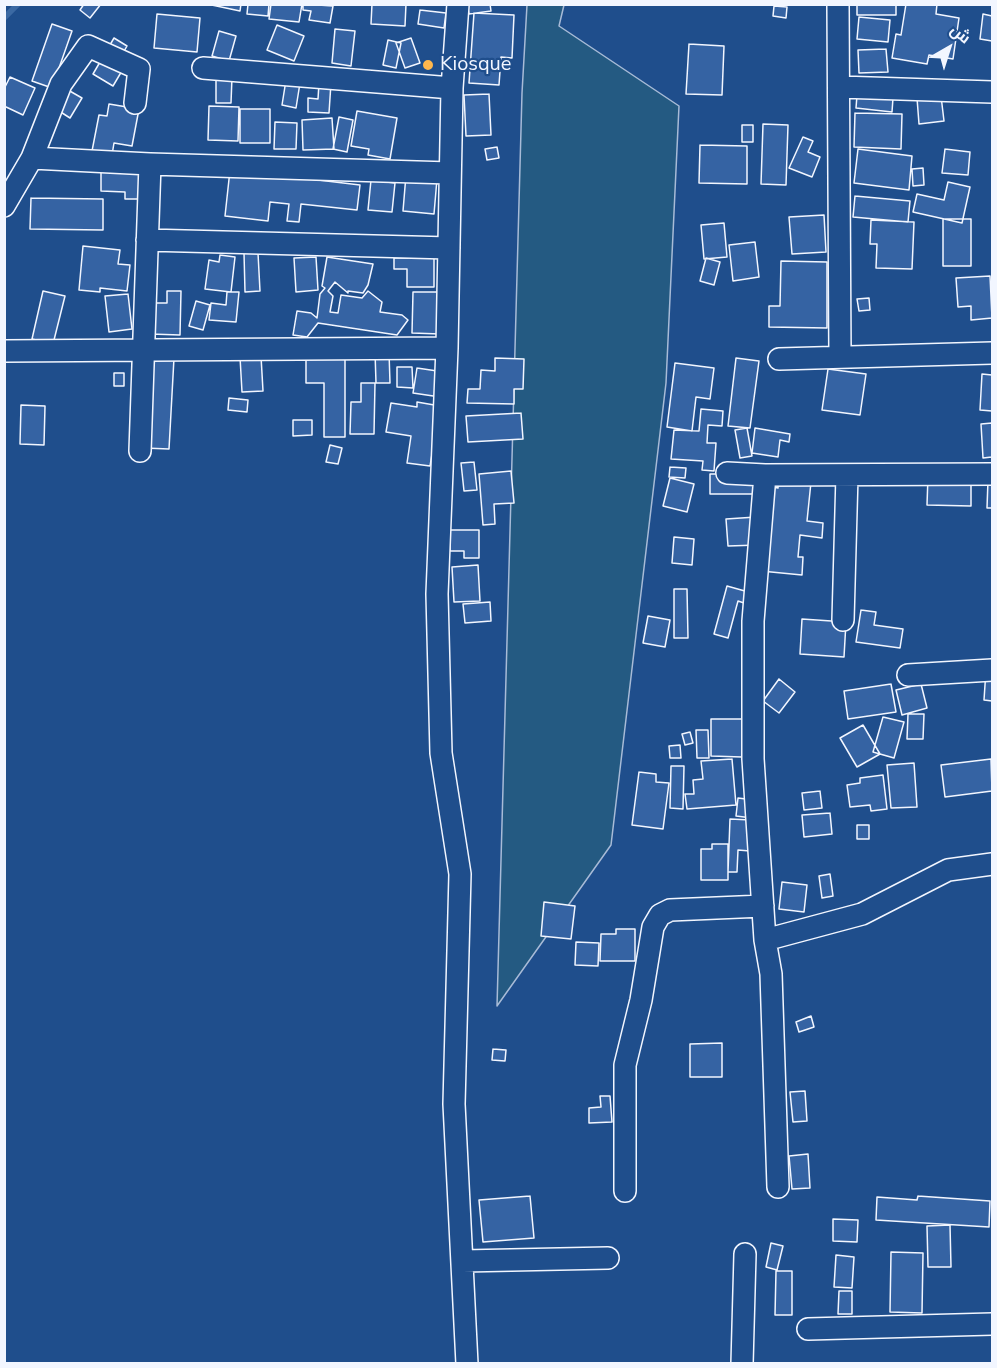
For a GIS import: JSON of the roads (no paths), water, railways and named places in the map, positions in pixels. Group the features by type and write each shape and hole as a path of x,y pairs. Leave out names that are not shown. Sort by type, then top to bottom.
{"street":[{"path":"458,4 452,88 447,348 437,594 441,753 459,874 454,1104 466,1364"},
{"path":"838,4 840,357"},
{"path":"4,206 32,158 62,84 88,46 139,69 135,103"},
{"path":"203,68 452,88"},
{"path":"840,87 993,92"},
{"path":"32,158 450,173"},
{"path":"140,451 150,164"},
{"path":"147,240 449,248"},
{"path":"4,351 447,348"},
{"path":"779,359 993,353"},
{"path":"727,473 765,475 993,474"},
{"path":"765,475 753,621 753,759 765,940 771,974 778,1187"},
{"path":"843,620 848,475"},
{"path":"908,675 993,670"},
{"path":"765,940 862,914 948,870 993,864"},
{"path":"625,1191 625,1065 641,1000 653,927 660,915 670,910 763,906"},
{"path":"742,1364 744,1254"},
{"path":"463,1261 608,1258"},
{"path":"808,1329 993,1324"}],"waterway":[{"path":"4,18 18,4"}],"place":[{"name":"Kiosque","path":"428,65"}]}
